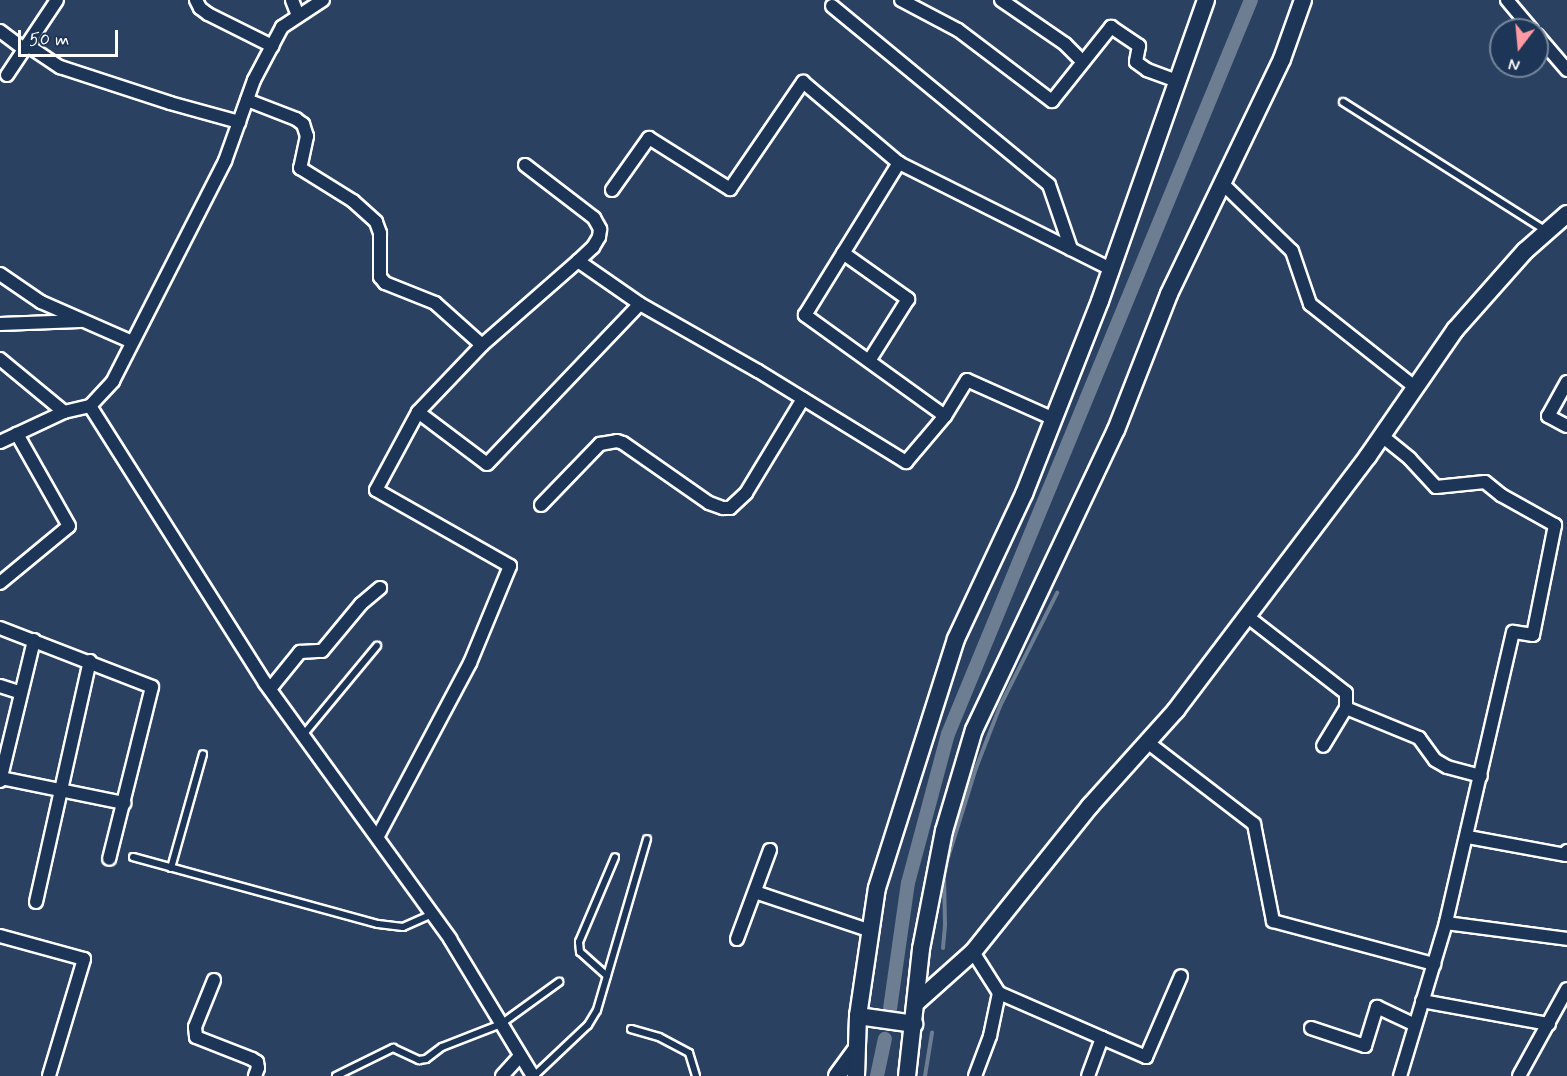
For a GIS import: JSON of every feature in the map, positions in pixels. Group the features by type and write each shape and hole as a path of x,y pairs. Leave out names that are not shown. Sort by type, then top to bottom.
{"street":[{"path":"7,75 57,0"},
{"path":"195,0 208,14 272,46"},
{"path":"292,0 298,16"},
{"path":"0,442 64,412 90,406 113,381 225,161 254,80 282,27 323,0"},
{"path":"901,0 958,30 1052,101 1110,27 1139,46 1136,62 1147,70 1178,81"},
{"path":"1001,0 1065,44 1083,62"},
{"path":"856,1076 858,1016 877,888 956,639 1024,494 1054,419 1111,269 1206,0"},
{"path":"917,1002 921,949 944,831 974,730 1116,430 1169,294 1282,59 1303,0"},
{"path":"1507,0 1522,18"},
{"path":"832,6 1049,185 1071,249"},
{"path":"0,31 60,67 170,103 239,122"},
{"path":"1549,49 1567,70"},
{"path":"612,190 649,138 730,189 803,82 899,163 1111,269"},
{"path":"247,100 296,119 303,124 307,136 300,168 353,201 376,222 380,233 380,277 385,283 435,303 482,345"},
{"path":"899,163 805,315 945,416"},
{"path":"378,836 470,663 510,566 376,490 418,412 482,345 578,261 593,247 599,237 600,228 594,218 525,165"},
{"path":"1223,184 1292,251 1310,304 1416,388"},
{"path":"907,1076 906,1023 917,1002 973,952 1090,806 1176,710 1382,436 1455,330 1525,251 1567,214"},
{"path":"843,253 908,299 869,361"},
{"path":"578,261 640,304 804,399 906,462 945,416 967,380 1054,419"},
{"path":"0,274 41,302 132,342"},
{"path":"418,412 487,464 640,304"},
{"path":"0,324 84,321"},
{"path":"0,359 64,412"},
{"path":"1567,382 1548,416 1567,426"},
{"path":"541,505 600,444 617,441 709,503 730,508 746,493 804,399"},
{"path":"90,406 270,689 432,914 534,1076"},
{"path":"0,583 69,526 17,434"},
{"path":"1382,436 1410,459 1436,487 1485,482 1501,495 1555,525 1533,635 1513,632 1468,837 1446,923 1400,1076"},
{"path":"270,689 300,652 322,651 361,604 380,588"},
{"path":"1248,617 1346,693 1346,708 1323,746"},
{"path":"0,628 90,661 152,687 110,859"},
{"path":"34,640 0,780 61,789 124,803"},
{"path":"36,902 90,661"},
{"path":"0,686 21,693"},
{"path":"1346,708 1419,738 1435,760 1448,768 1481,776"},
{"path":"1147,742 1254,824 1273,921 1434,964"},
{"path":"1468,837 1567,854"},
{"path":"737,939 770,850"},
{"path":"755,892 871,931"},
{"path":"1446,923 1567,939"},
{"path":"0,936 84,959 49,1076"},
{"path":"973,952 999,993 1146,1058 1181,976"},
{"path":"214,980 195,1027 196,1037 257,1062 258,1068 255,1076"},
{"path":"1519,1076 1567,989"},
{"path":"975,1076 990,1036 999,993"},
{"path":"1422,1001 1549,1024"},
{"path":"1311,1028 1365,1046 1377,1007 1415,1025"},
{"path":"858,1016 906,1023"},
{"path":"1088,1076 1102,1038"},
{"path":"837,1076 856,1050"},
{"path":"501,1076 520,1056"}],"lane":[{"path":"1343,102 1546,232"},
{"path":"303,735 377,646"},
{"path":"171,868 203,754"},
{"path":"534,1076 588,1025 597,1010 647,839"},
{"path":"133,856 378,924 402,927 432,914"},
{"path":"607,976 580,952 579,942 615,857"},
{"path":"336,1076 393,1048 419,1060 426,1059 442,1047 501,1024 559,982"},
{"path":"631,1029 659,1037 689,1053 696,1076"}],"waterway":[{"path":"890,1009 908,883 948,734 1251,0"},
{"path":"943,948 944,877 976,768 1000,706 1057,593"},
{"path":"925,1076 932,1033"},
{"path":"877,1076 885,1039"}]}
